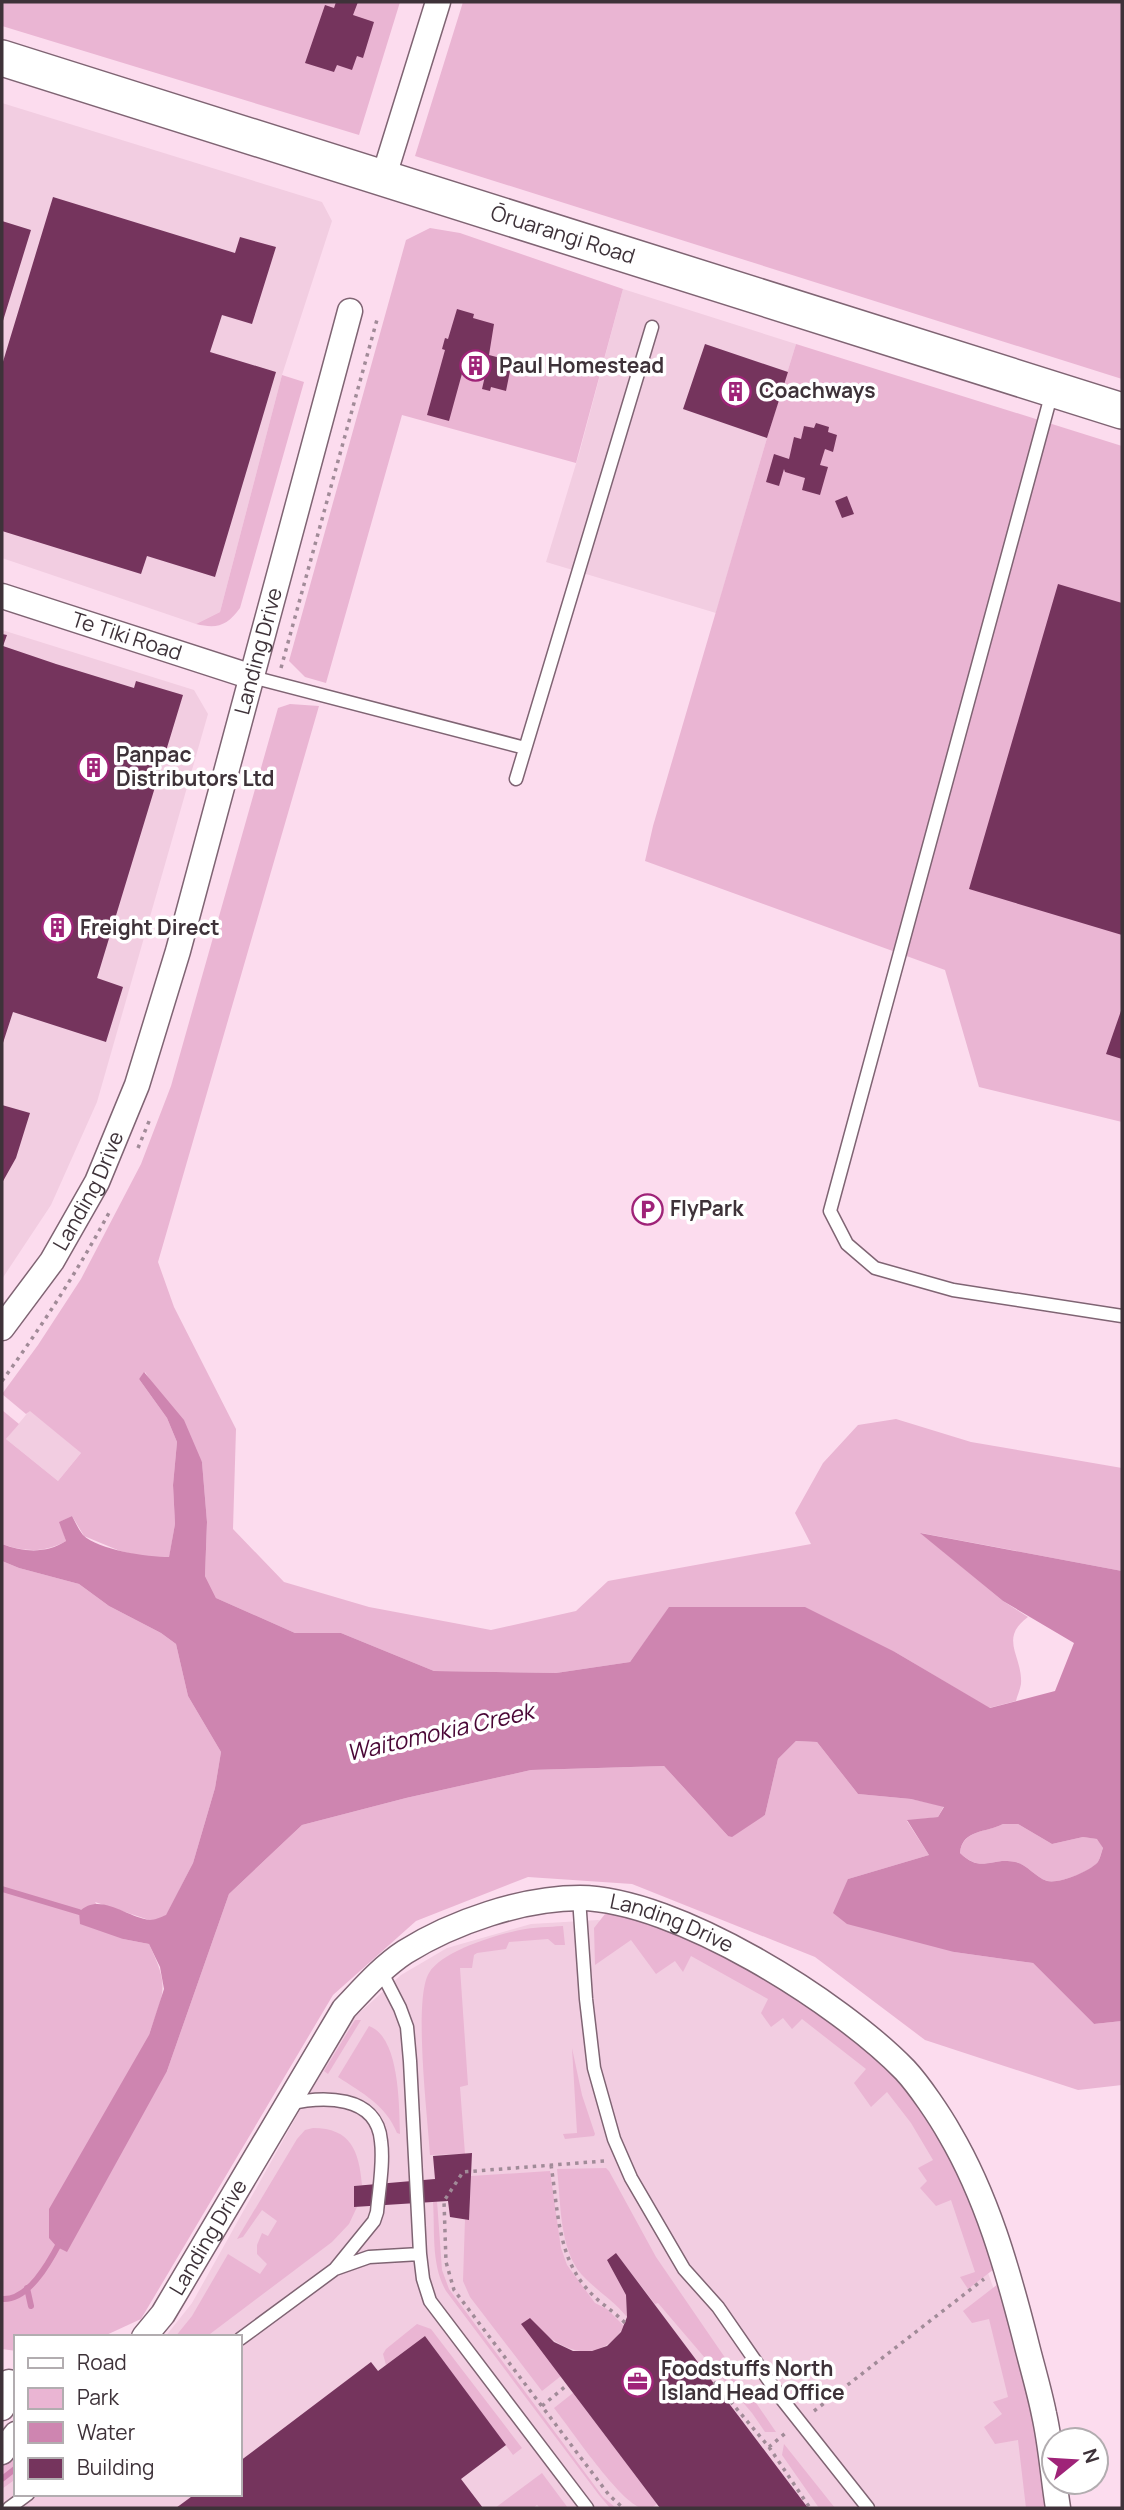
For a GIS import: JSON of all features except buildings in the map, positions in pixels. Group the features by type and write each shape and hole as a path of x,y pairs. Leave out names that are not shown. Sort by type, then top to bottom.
{"street":[{"path":"383,179 438,2"},
{"name":"Ōruarangi Road","path":"2,58 1122,411"},
{"name":"Landing Drive","path":"2,1328 52,1261 97,1182 137,1084 177,951 350,311"},
{"name":"Te Tiki Road","path":"2,596 252,677"},
{"name":"Landing Drive","path":"146,2335 163,2314 344,2009 380,1972 404,1953 446,1930 493,1913 551,1900 603,1900 654,1912 720,1942 789,1979 850,2023 906,2071 950,2134 976,2187 1005,2262 1045,2414 1058,2508"},
{"path":"2,2408 9,2382"},
{"path":"2,2452 14,2437"}],"lane":[{"path":"516,779 652,327"},
{"path":"1053,388 830,1211 846,1244 875,1268 953,1290 1122,1316"},
{"path":"252,677 525,748"},
{"path":"579,1898 591,2051 614,2139 631,2178 679,2262 718,2307 800,2422 868,2508"},
{"path":"380,1972 407,2027 420,2254 423,2279 430,2301 587,2508"},
{"path":"242,2338 335,2269 374,2221 377,2212 381,2141 378,2126 367,2111 347,2101 312,2098 287,2104"},
{"path":"335,2269 369,2257 420,2254"},
{"path":"9,2508 25,2496"}],"path":[{"path":"285,653 378,317"},
{"path":"608,2161 463,2172 444,2201 446,2262 454,2290 609,2495 623,2508"},
{"path":"551,2165 564,2247 570,2265 589,2292 625,2323"},
{"path":"769,2447 1005,2262"},
{"path":"704,2369 769,2447 810,2508"},
{"path":"542,2406 567,2385"}],"shaded area":[{"path":"2,103 322,202 332,221 282,375 220,612 196,624 2,558"},
{"name":"Coachways","path":"623,289 796,344 716,613 546,562 579,454"},
{"path":"2,630 194,690 208,714 97,1102 51,1205 2,1279"},
{"path":"30,1410 81,1453 58,1481 6,1439"},
{"path":"598,1920 681,1938 871,2057 952,2172 997,2298 1039,2508 2,2508 2,2489 14,2480 14,2496 242,2496 242,2335 167,2335 192,2303 338,2042 356,2016 401,1975 447,1948 531,1924"}],"green space":[{"path":"2,2 400,2 359,135 2,26"},
{"path":"463,2 1122,2 1122,379 415,156"},
{"path":"430,228 460,233 623,289 576,463 402,415 326,683 305,677 289,661 406,240"},
{"path":"796,344 1122,446 1122,1122 979,1087 945,970 645,861 653,826"},
{"path":"282,375 304,382 240,608 231,619 221,625 196,624 220,612"},
{"path":"290,704 319,706 158,1262 174,1307 236,1429 233,1529 284,1582 369,1607 491,1630 576,1611 608,1581 811,1544 795,1513 823,1463 858,1425 896,1419 971,1442 1122,1468 1122,1571 921,1533 1003,1601 1028,1617 1019,1625 1013,1640 1021,1674 1016,1701 989,1708 895,1652 669,1608 630,1662 556,1673 434,1671 341,1633 295,1633 216,1598 205,1576 207,1522 202,1462 145,1372 139,1379 167,1418 177,1442 173,1485 175,1524 169,1558 145,1557 120,1551 84,1536 72,1516 60,1522 66,1541 51,1548 18,1549 2,1544 2,1410 19,1424 6,1439 58,1481 81,1453 30,1411 26,1414 2,1394 81,1279 141,1164 171,1086 278,708"},
{"path":"2,1561 79,1584 109,1606 161,1633 176,1644 188,1696 221,1752 215,1788 193,1863 166,1916 152,1921 95,1902 123,1939 149,1944 156,1959 162,1990 149,2035 167,2071 229,1894 302,1825 531,1770 664,1766 728,1836 765,1815 778,1759 796,1741 817,1742 858,1794 911,1799 944,1806 938,1817 907,1821 929,1855 848,1879 954,1952 1033,1963 1094,2024 1122,2021 1122,2085 1078,2090 925,2040 815,1957 632,1884 528,1877 416,1921 333,1995 141,2319 106,2335 14,2335 14,2351 2,2349"},
{"path":"1003,1824 1018,1824 1052,1844 1083,1837 1098,1839 1103,1848 1098,1862 1088,1870 1059,1881 1047,1881 1019,1863 975,1863 960,1853 962,1845 970,1836"},
{"path":"605,1914 657,1924 704,1942 783,1985 868,2045 925,2110 969,2193 994,2269 968,2289 960,2277 975,2272 951,2200 936,2206 920,2188 927,2181 918,2168 933,2160 911,2123 887,2092 871,2107 854,2083 866,2069 802,2019 792,2029 783,2018 771,2027 761,2013 768,1999 691,1956 683,1972 675,1961 656,1974 631,1940 595,1965 594,1928"},
{"path":"563,1926 565,1945 555,1945 548,1939 509,1942 506,1949 474,1955 472,1968 460,1968 468,2085 460,2087 465,2154 430,2155 422,2033 424,1987 429,1973 445,1958 484,1940 525,1929"},
{"path":"355,2020 361,2020 328,2074 324,2071"},
{"path":"369,2026 379,2033 387,2044 392,2058 398,2090 400,2134 380,2107 338,2077"},
{"path":"572,2048 582,2095 595,2134 565,2139 563,2134 577,2133"},
{"path":"313,2128 336,2132 351,2144 355,2152 362,2185 354,2186 354,2207 357,2207 349,2224 332,2242 209,2335 177,2335 192,2316 228,2254 260,2274 267,2264 257,2254 257,2245 262,2233 268,2236 277,2221 262,2210 243,2237 237,2239 305,2130"},
{"path":"606,2168 656,2257 776,2432 765,2432 752,2413 658,2303 655,2304 616,2253 607,2260 626,2295 627,2317 582,2275 574,2264 562,2225 557,2169"},
{"path":"550,2171 561,2248 567,2265 595,2303 607,2309 624,2326 616,2337 598,2350 577,2351 545,2334 561,2376 542,2391 470,2297 463,2281 465,2219 469,2220 471,2176"},
{"path":"437,2201 442,2270 449,2289 603,2497 616,2508 610,2508 599,2495 446,2291 438,2270 435,2248 433,2202"},
{"path":"998,2284 1033,2423 1040,2467 1040,2496 1044,2496 1045,2508 1026,2508 1018,2440 995,2444 984,2427 1002,2414 993,2402 1008,2397 989,2319 972,2323 963,2311"},
{"path":"417,2324 431,2329 522,2448 513,2455 425,2336 386,2365 383,2354 386,2349"},
{"path":"573,2393 657,2504 648,2509 633,2503 596,2464 554,2408"},
{"path":"784,2444 835,2508 819,2508 782,2455"},
{"path":"14,2449 14,2480 2,2489 2,2461"},
{"path":"542,2473 568,2508 540,2508 537,2505 533,2508 495,2508"}],"water":[{"path":"144,1372 184,1420 202,1462 207,1522 205,1576 216,1598 295,1633 341,1633 434,1671 556,1673 630,1662 669,1607 805,1607 895,1652 990,1708 1055,1691 1074,1643 1003,1601 920,1533 1122,1571 1122,2021 1094,2024 1033,1963 954,1952 847,1924 833,1913 848,1879 929,1855 907,1820 938,1817 944,1807 911,1799 858,1794 817,1742 796,1741 778,1759 765,1815 732,1837 728,1836 664,1766 531,1770 302,1825 229,1894 167,2071 67,2252 57,2247 49,2238 49,2209 149,2035 164,1989 160,1967 149,1944 123,1939 80,1924 79,1912 95,1904 113,1907 150,1920 166,1915 193,1863 215,1788 221,1752 188,1696 176,1644 161,1633 109,1606 79,1584 2,1561 2,1544 18,1549 51,1548 66,1541 59,1522 72,1516 83,1535 100,1545 137,1554 169,1557 175,1524 173,1485 177,1442 167,1418 139,1379","holes":["1003,1824 1018,1824 1052,1844 1083,1837 1097,1839 1103,1848 1099,1860 1093,1866 1066,1879 1047,1881 1019,1863 974,1863 960,1853 962,1845 970,1836"]}],"waterway":[{"path":"2,1889 79,1912"},
{"name":"Waitomokia Creek","path":"2,2299 12,2298 29,2287 44,2270 60,2242"},
{"name":"Waitomokia Creek","path":"27,2288 31,2306"},
{"name":"Waitomokia Creek","path":"2,2479 14,2470"}],"place":[{"name":"Paul Homestead","path":"476,366"},
{"name":"Coachways","path":"736,391"},
{"name":"Panpac Distributors Ltd","path":"93,767"},
{"name":"Freight Direct","path":"57,928"},
{"name":"FlyPark","path":"647,1209"},
{"name":"Foodstuffs North Island Head Office","path":"638,2381"}]}
